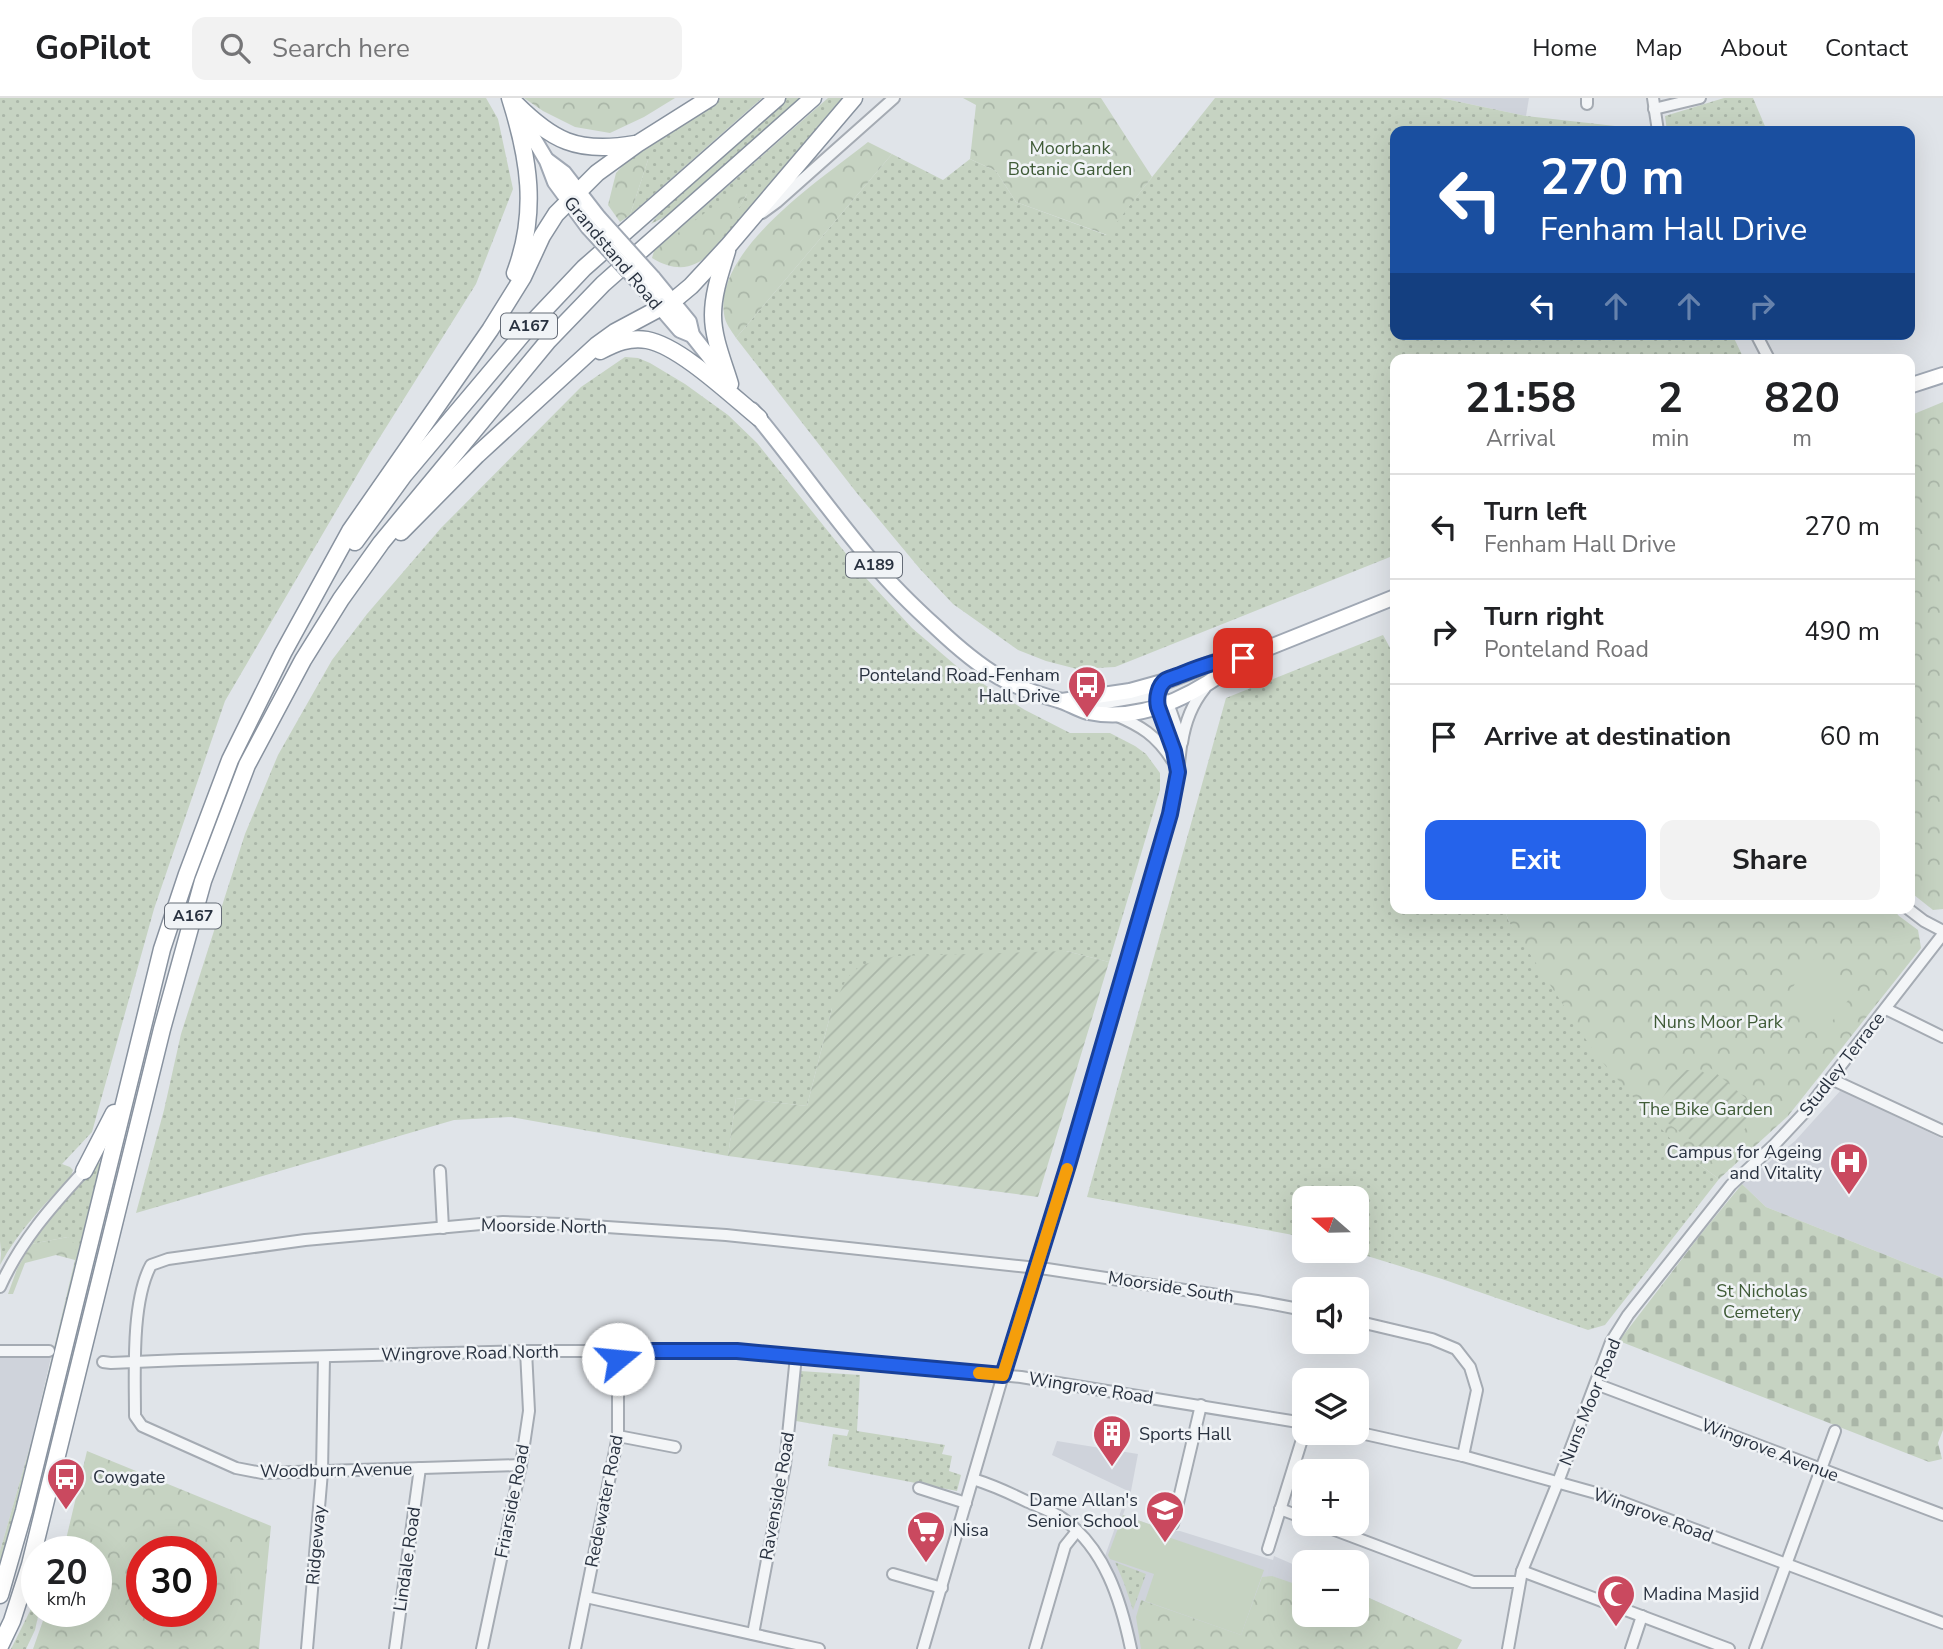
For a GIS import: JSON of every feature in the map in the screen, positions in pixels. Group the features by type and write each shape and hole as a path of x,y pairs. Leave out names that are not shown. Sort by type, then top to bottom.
{"highway":[{"path":"510,98 535,123 566,141 604,148 638,144"},
{"path":"491,330 519,263 528,215 526,159 510,98"},
{"path":"320,589 349,531 491,330 523,277 548,225 597,173 710,98"},
{"name":"A167","path":"0,1595 24,1511 162,949 225,773 283,653 320,589 404,475 532,323 584,268 777,98"},
{"name":"A167","path":"0,1646 12,1621 30,1565 158,1042 203,881 247,765 303,660 341,599 422,491 548,341 603,284 813,98"},
{"path":"341,599 408,524 573,365 615,332 666,304 691,286 854,98"},
{"path":"729,245 716,292 713,316 717,341 730,384"},
{"path":"573,365 616,343 649,341 664,346 696,366 759,418"},
{"path":"84,1171 126,1089"}],"main road":[{"name":"Grandstand Road","path":"510,98 547,161 555,182 573,196 666,304 680,330 692,335 874,565 955,645 1001,678 1034,693 1066,701"},
{"path":"1915,384 1943,375"},
{"name":"A189","path":"1066,701 1089,712 1114,714 1161,702 1195,691 1243,658 1390,599"},
{"name":"A189","path":"1066,701 1130,691 1166,681 1223,659 1243,658"}],"street":[{"path":"747,224 777,202 894,98"},
{"path":"1657,126 1653,104 1700,98"},
{"path":"1166,681 1161,702 1177,768"},
{"path":"923,1649 1170,814 1181,746 1192,708 1209,683"},
{"path":"1066,701 1100,704 1152,695 1161,702 1177,729 1181,746"},
{"path":"1114,714 1155,737 1177,768"},
{"path":"1915,914 1943,932"},
{"name":"Studley Terrace","path":"1731,1185 1804,1114 1943,932"},
{"path":"1886,1009 1943,1037"},
{"path":"1830,1079 1943,1131"},
{"path":"0,1287 11,1263 44,1214 84,1171"},
{"path":"440,1171 443,1228"},
{"name":"Nuns Moor Road","path":"1508,1649 1521,1576 1611,1342 1628,1315 1731,1185"},
{"name":"Moorside North","path":"136,1362 135,1339 144,1279 151,1265 168,1259 305,1240 503,1222 685,1232 1037,1268"},
{"name":"Moorside South","path":"1037,1268 1123,1279 1292,1308"},
{"path":"1369,1324 1432,1339 1456,1349 1470,1367 1477,1390 1463,1456"},
{"path":"0,1351 49,1351"},
{"name":"Wingrove Road North","path":"103,1362 526,1351 737,1351 1003,1375"},
{"name":"Friarside Road","path":"482,1649 521,1465 529,1411 526,1351"},
{"name":"Redewater Road","path":"575,1649 618,1436 618,1351"},
{"name":"Ravenside Road","path":"753,1634 785,1465 796,1356"},
{"name":"Ridgeway","path":"307,1649 321,1472 324,1357"},
{"name":"Woodburn Avenue","path":"136,1362 135,1416 142,1426 236,1468 262,1474 521,1465"},
{"name":"Wingrove Road","path":"1003,1375 1292,1421"},
{"name":"Wingrove Avenue","path":"1596,1384 1943,1515"},
{"path":"1174,1524 1201,1405"},
{"path":"1755,1649 1835,1431"},
{"name":"Wingrove Road","path":"1369,1435 1463,1456 1603,1496 1943,1623"},
{"path":"618,1436 675,1447"},
{"path":"1268,1549 1300,1445"},
{"name":"Lindale Road","path":"395,1649 420,1468"},
{"path":"973,1479 1053,1513 1077,1531 1100,1560 1115,1589 1125,1620 1130,1649"},
{"path":"919,1488 966,1503"},
{"path":"1280,1509 1292,1514"},
{"path":"1035,1649 1065,1546 1077,1531"},
{"path":"1351,1536 1473,1582 1521,1576 1642,1616 1729,1649"},
{"path":"893,1574 942,1588"},
{"path":"586,1597 819,1649"},
{"path":"1631,1649 1642,1616"}],"shaded area":[{"path":"1441,98 1529,98 1526,116"},
{"name":"Campus for Ageing and Vitality","path":"1841,1090 1943,1139 1943,1278 1766,1207 1742,1184 1795,1141"},
{"path":"0,1356 51,1357 33,1436 0,1551"},
{"name":"Dame Allan's Senior School","path":"1057,1441 1138,1454 1123,1515 1169,1531 1180,1531 1273,1560 1274,1556 1292,1564 1292,1627 1369,1627 1369,1598 1462,1640 1457,1649 1134,1649 1125,1601 1105,1556 1128,1491 1052,1455"}],"green space":[{"path":"0,98 486,98 498,119 513,189 476,284 370,453 225,701 154,909 92,1132 62,1164 73,1170 71,1176 24,1229 0,1265 1,1254"},
{"path":"524,98 675,98 610,133 575,127"},
{"path":"718,98 762,98 630,215 648,160 628,160 646,144"},
{"path":"786,98 804,98 676,211 651,224 670,200"},
{"path":"828,98 847,98 714,250 747,194 654,251"},
{"name":"Moorbank Botanic Garden","path":"963,98 1101,98 1152,177 1107,235 1016,202 996,171 970,159 976,105"},
{"path":"1215,98 1441,98 1526,116 1615,126 1390,126 1390,340 1735,340 1742,354 1390,354 1390,557 1115,667 1077,669 1018,650 953,604 856,492 736,338 892,154 943,180 970,159 996,171 1016,202 1106,235"},
{"path":"1724,98 1753,98 1765,126 1666,126 1665,116"},
{"path":"868,142 892,154 736,338 724,314 725,289 736,265 775,217"},
{"path":"628,160 648,160 630,215 620,222 608,205 616,173"},
{"path":"741,186 747,194 721,239 700,262 686,267 670,266 652,258 654,251"},
{"path":"625,357 650,363 728,415 757,443 864,576 912,628 961,670 1025,710 1070,733 1110,733 1146,754 1160,773 1160,790 1109,962 1066,951 832,1008 807,1106 736,1098 728,1156 511,1117 454,1120 136,1213 181,1034 245,834 278,755 332,660 367,614 441,528 581,387"},
{"path":"1943,402 1943,909 1933,910 1915,896 1915,414"},
{"path":"1383,635 1390,648 1390,914 1506,914 1509,922 1681,1151 1719,1179 1605,1325 1588,1330 1369,1257 1369,1186 1292,1186 1292,1235 1087,1197 1226,698"},
{"name":"Nuns Moor Park","path":"1506,914 1897,914 1918,930 1921,948 1788,1116 1719,1179 1681,1151 1596,1055"},
{"path":"1066,951 1109,962 1038,1197 728,1156 736,1098 807,1106 832,1008 847,978 861,965 896,956"},
{"path":"1814,959 1855,991 1827,1028 1786,996"},
{"name":"The Bike Garden","path":"1710,1068 1760,1110 1719,1161 1653,1112 1681,1070 1700,1070 1706,1074"},
{"path":"98,1163 102,1168 0,1575 0,1551 33,1436 75,1260 68,1237 31,1244"},
{"name":"St Nicholas Cemetery","path":"1742,1184 1766,1207 1943,1278 1943,1430 1938,1443 1942,1459 1929,1462 1619,1341"},
{"path":"68,1237 75,1244 75,1260 56,1255 25,1263 13,1294 8,1294 17,1269 31,1244"},
{"path":"800,1371 860,1375 857,1431 945,1445 942,1454 952,1456 949,1471 961,1475 957,1491 828,1466 833,1434 847,1436 849,1430 796,1421"},
{"path":"87,1451 271,1526 259,1649 33,1649 41,1627 112,1627 112,1536 67,1536"},
{"path":"1123,1515 1169,1531 1168,1537 1264,1570 1241,1635 1145,1601 1154,1574 1110,1559 1108,1555"},
{"path":"1115,1562 1146,1574 1133,1610 1124,1583"},
{"path":"1272,1576 1292,1583 1292,1627 1369,1627 1369,1598 1462,1640 1457,1649 1141,1649 1136,1617 1141,1600 1241,1635 1262,1577"},
{"path":"22,1627 36,1627 26,1649 11,1649"}],"slow traffic":[{"path":"979,1373 1003,1375 1067,1169"}],"place":[{"name":"Ponteland Road-Fenham Hall Drive","path":"1087,719"},
{"name":"Campus for Ageing and Vitality","path":"1849,1196"},
{"name":"Sports Hall","path":"1112,1468"},
{"name":"Cowgate","path":"66,1511"},
{"name":"Dame Allan's Senior School","path":"1165,1544"},
{"name":"Nisa","path":"926,1564"},
{"name":"Madina Masjid","path":"1616,1628"}],"route":[{"path":"618,1359 618,1351 737,1351 1003,1375 1068,1165 1170,814 1178,772 1174,751 1158,707 1160,690 1166,681 1188,672 1223,659 1243,658"}]}
